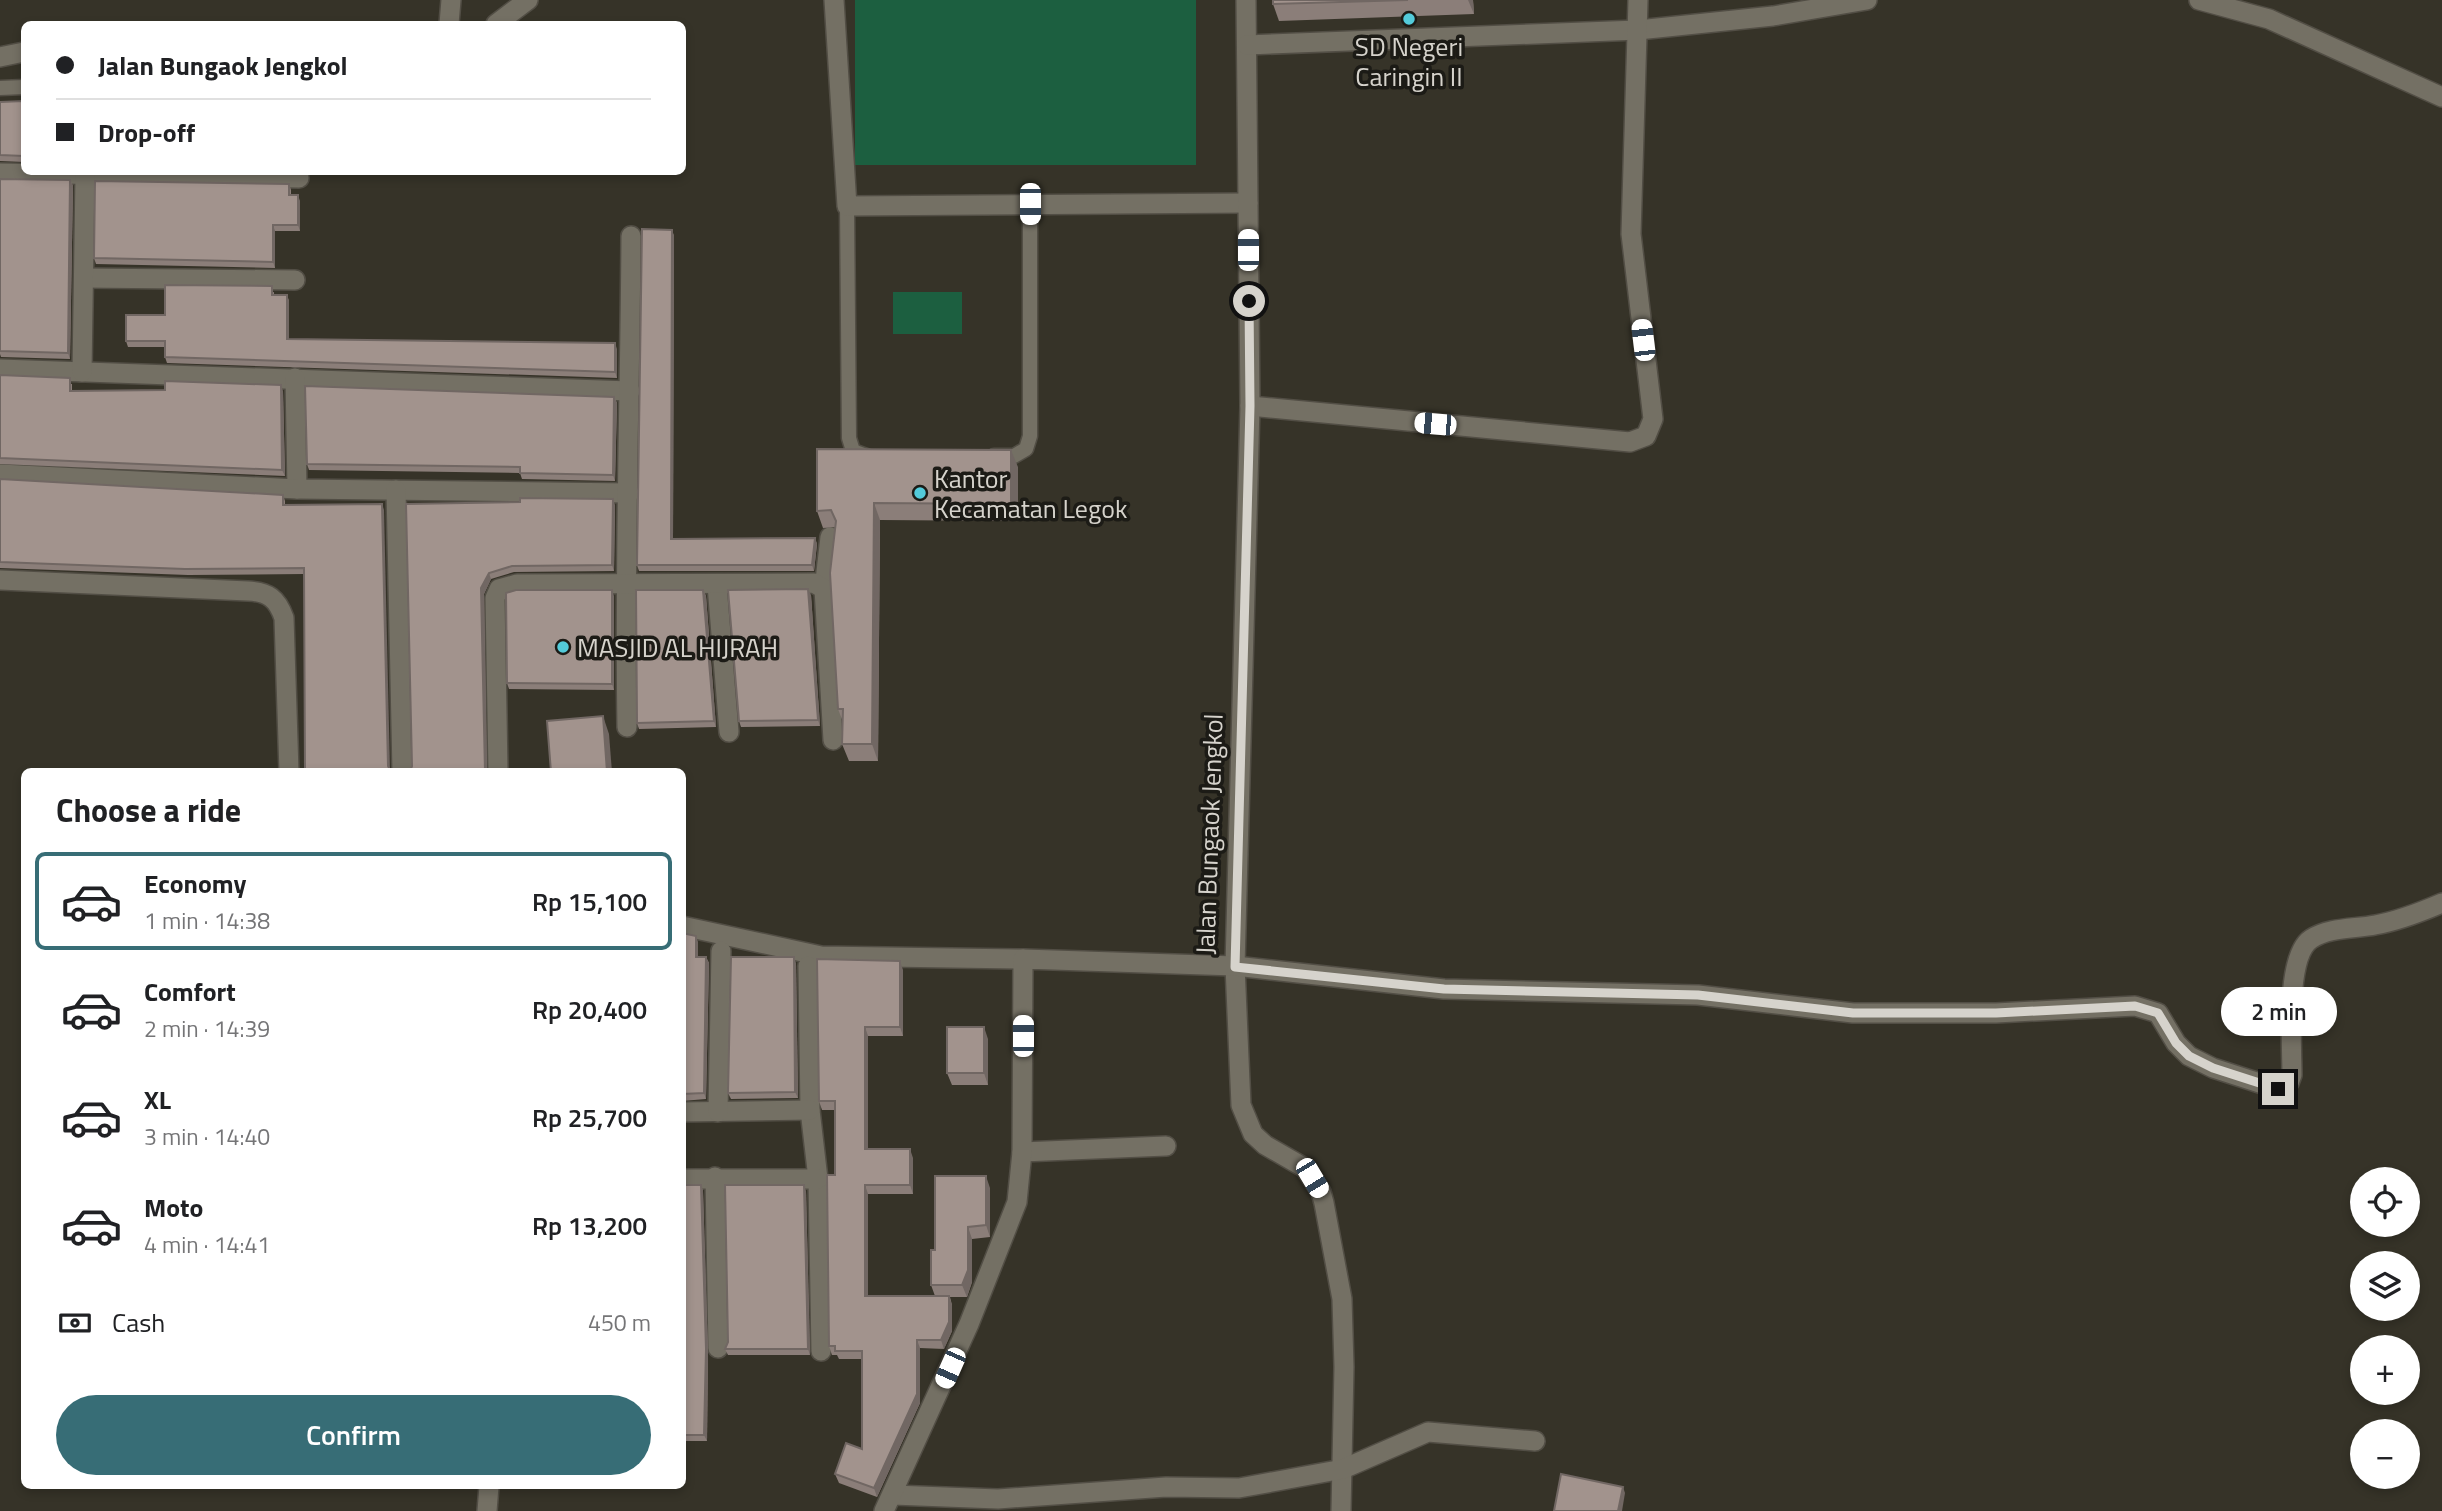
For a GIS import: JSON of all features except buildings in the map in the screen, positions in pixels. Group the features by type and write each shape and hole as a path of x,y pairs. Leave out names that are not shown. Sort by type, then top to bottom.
{"street":[{"path":"449,21 451,0"},
{"path":"500,21 528,0"},
{"path":"834,0 847,206 1248,203"},
{"name":"Jalan Bungaok Jengkol","path":"686,927 821,956 1023,959 1235,967 1250,406 1246,0"},
{"path":"1250,406 1630,442 1646,436 1653,419 1631,234 1638,0"},
{"path":"1247,45 1638,30 1773,16 1867,0"},
{"path":"2199,0 2269,19 2442,97"},
{"path":"0,57 21,53"},
{"path":"0,173 21,174"},
{"path":"57,175 299,178"},
{"path":"82,372 85,176"},
{"path":"627,727 625,585 629,493 631,236"},
{"path":"84,278 295,280"},
{"path":"0,369 630,391"},
{"path":"295,379 297,489"},
{"path":"0,474 297,489 629,493"},
{"path":"396,490 402,768"},
{"path":"830,537 824,589 833,740"},
{"path":"0,580 248,591 263,592 273,598 284,618 289,768"},
{"path":"498,768 494,610 499,589 517,584 814,583 824,589"},
{"path":"717,585 729,732"},
{"path":"1340,1511 1343,1469 1342,1299 1328,1222 1321,1192 1305,1168 1265,1146 1246,1122 1241,1105 1235,967 1444,989 1698,995 1853,1013 1996,1013 2135,1006 2158,1013 2176,1043 2189,1056 2213,1068 2278,1089 2289,1083 2292,1075 2294,978 2300,953 2311,939 2333,931 2378,925 2442,903"},
{"path":"718,1112 720,951"},
{"path":"1023,959 1022,1152 1017,1202 969,1325 888,1503 998,1499 1166,1487 1239,1488 1343,1469 1428,1432 1535,1441"},
{"path":"808,966 810,1110 818,1179 821,1351"},
{"path":"686,1112 810,1110"},
{"path":"1022,1152 1166,1146"},
{"path":"715,1177 718,1348"},
{"path":"686,1179 818,1179"},
{"path":"487,1511 489,1489"}],"lane":[{"path":"0,88 21,87"},
{"path":"974,456 1014,456 1026,449 1030,436 1030,204"},
{"path":"847,206 849,438 853,451 868,457 881,457"}],"green space":[{"path":"855,0 1196,0 1196,165 855,165"},
{"path":"893,292 962,292 962,334 893,334"}],"place":[{"name":"SD Negeri Caringin II","path":"1409,19"},
{"name":"Kantor Kecamatan Legok","path":"920,493"},
{"name":"MASJID AL HIJRAH","path":"563,647"}],"route":[{"path":"1249,301 1250,406 1235,967 1444,989 1698,995 1853,1013 1996,1013 2135,1006 2158,1013 2176,1043 2189,1056 2213,1068 2278,1089"}]}
